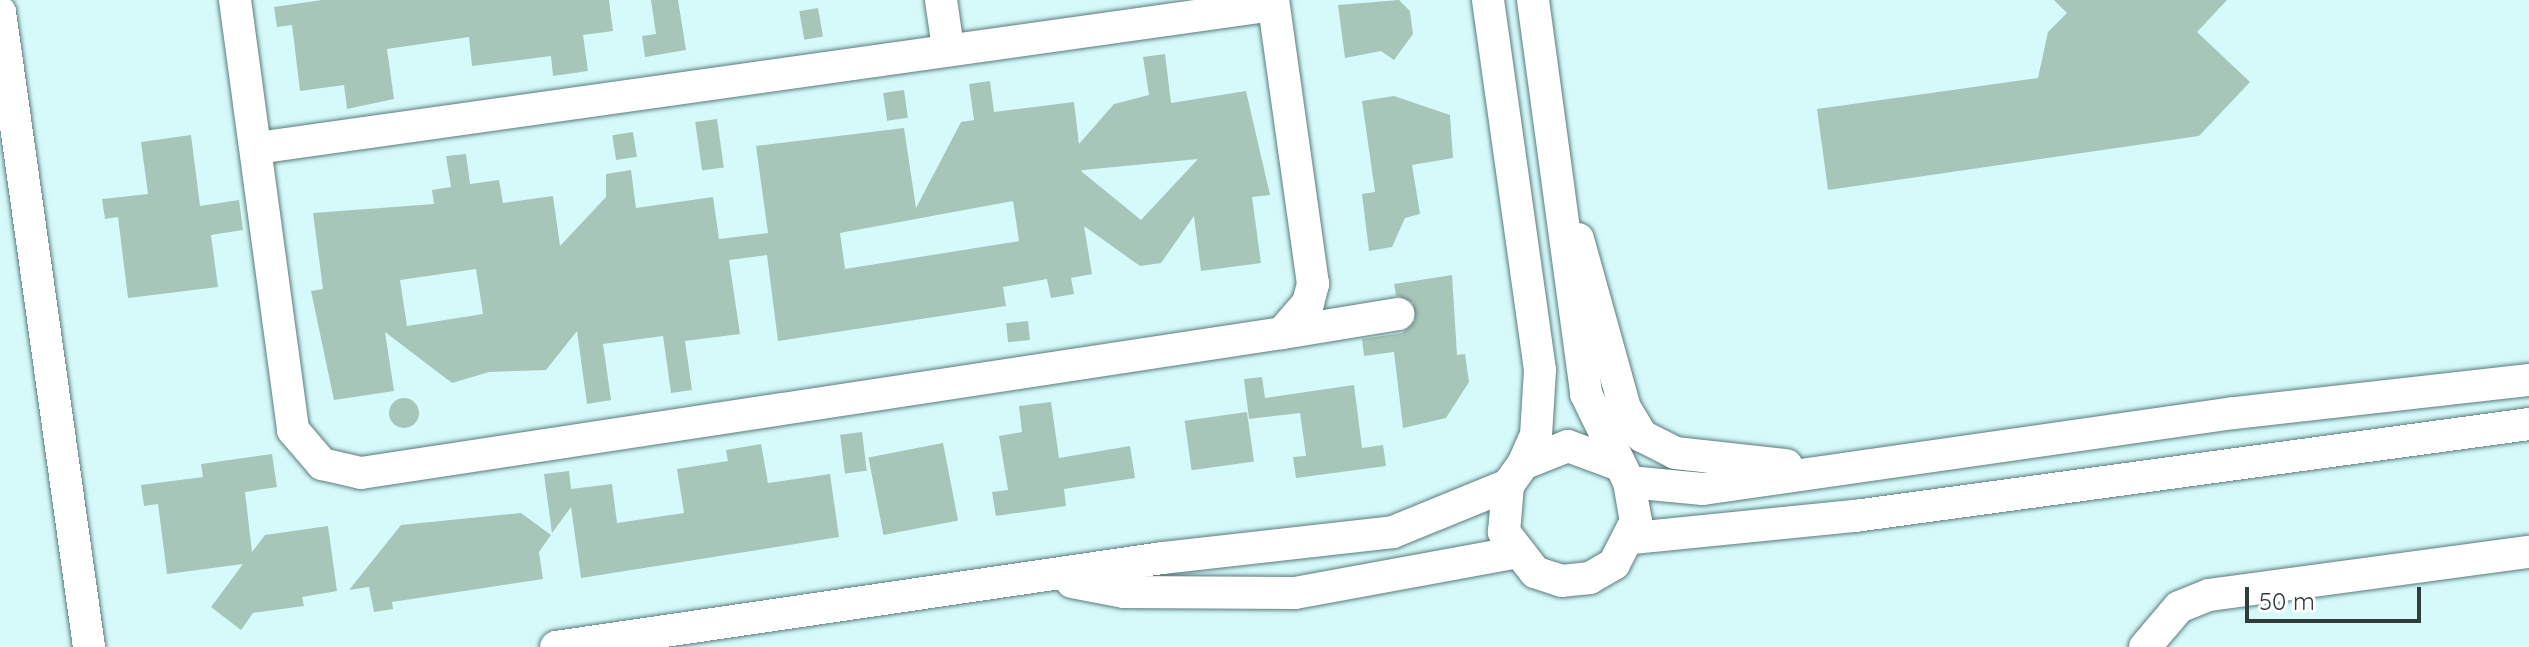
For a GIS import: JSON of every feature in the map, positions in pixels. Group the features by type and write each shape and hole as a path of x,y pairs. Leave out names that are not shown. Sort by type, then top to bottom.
{"street":[{"path":"235,0 293,430 322,464 344,472 1398,314"},
{"path":"941,0 948,48"},
{"path":"1488,0 1540,370 1536,435 1516,475 1504,532 1514,553 1535,572 1562,581 1590,578 1614,564 1633,538 1621,472 1586,394 1533,0"},
{"path":"257,148 1273,3 1313,284 1303,311 1282,333"},
{"path":"0,12 10,164 89,647"},
{"path":"1558,189 1591,276 1625,408 1642,436 1675,453 1837,470"},
{"path":"556,647 1393,532 1516,475 1568,446 1621,472 1703,489 2529,380"},
{"path":"1633,538 1886,512 2529,424"},
{"path":"2145,647 2179,607 2209,595 2529,552"},
{"path":"1053,578 1124,592 1295,593 1514,553"}],"building":[{"path":"322,0 609,0 613,31 583,35 588,71 553,76 551,56 472,66 469,37 387,49 394,99 347,109 344,85 300,91 292,25 277,27 274,7"},
{"path":"651,0 678,0 686,50 645,57 642,36 656,34"},
{"path":"1399,0 1410,11 1413,34 1394,60 1381,51 1345,58 1338,5"},
{"path":"2054,0 2227,0 2197,32 2250,82 2199,136 1828,190 1817,109 2038,78 2048,32 2067,13"},
{"path":"818,8 823,37 804,40 799,11"},
{"path":"1165,54 1171,103 1246,91 1270,195 1252,197 1261,263 1201,271 1194,216 1161,263 1140,266 1084,226 1092,274 1071,278 1074,294 1051,298 1047,279 1003,287 1006,306 778,341 767,255 729,260 740,334 685,341 692,390 671,393 663,336 603,344 611,400 587,404 577,331 546,370 489,372 452,383 385,332 394,391 334,400 311,291 323,289 313,213 434,204 432,190 451,187 446,156 466,154 470,184 499,180 503,203 553,196 560,246 606,197 606,174 631,170 636,208 713,197 719,239 768,233 756,146 904,128 916,208 961,122 974,120 969,84 990,81 994,112 1074,102 1079,144 1114,104 1149,95 1143,57","holes":["1198,159 1141,220 1081,171 1083,170","1013,201 1019,241 845,269 840,233","476,269 483,314 407,326 400,280"]},
{"path":"904,90 908,118 887,121 883,93"},
{"path":"1394,96 1450,115 1453,158 1412,165 1420,214 1405,218 1392,247 1369,251 1362,194 1375,192 1362,101"},
{"path":"717,119 724,168 702,171 695,122"},
{"path":"633,132 637,157 616,160 612,135"},
{"path":"191,135 200,206 239,200 243,230 211,235 218,287 128,298 118,217 105,219 102,199 148,194 141,142"},
{"path":"1452,275 1457,355 1465,354 1469,382 1446,418 1403,428 1394,352 1364,356 1362,339 1402,333 1415,321 1413,303 1396,295 1394,284"},
{"path":"1028,321 1030,340 1008,342 1006,323"},
{"path":"1262,377 1265,398 1354,385 1362,448 1383,445 1386,466 1296,478 1293,457 1306,456 1300,413 1249,419 1244,379"},
{"path":"404,398 415,402 419,413 415,424 404,428 393,424 389,413 393,402"},
{"path":"1051,402 1059,458 1130,446 1135,478 1064,489 1066,506 996,516 992,492 1008,490 999,436 1022,432 1019,406"},
{"path":"1247,412 1254,462 1192,470 1185,421"},
{"path":"862,432 867,471 845,473 840,435"},
{"path":"943,443 958,521 883,535 868,458"},
{"path":"761,444 768,483 830,474 839,537 581,578 571,507 552,533 544,474 569,471 571,489 612,484 617,523 684,513 677,469 728,461 726,450"},
{"path":"272,454 277,487 245,492 252,552 265,535 328,526 337,591 302,597 304,606 253,613 241,630 211,607 243,564 167,574 158,504 144,506 141,485 203,477 201,464"},
{"path":"521,513 551,535 539,552 543,579 392,602 393,609 374,612 369,587 349,590 401,525"}]}
